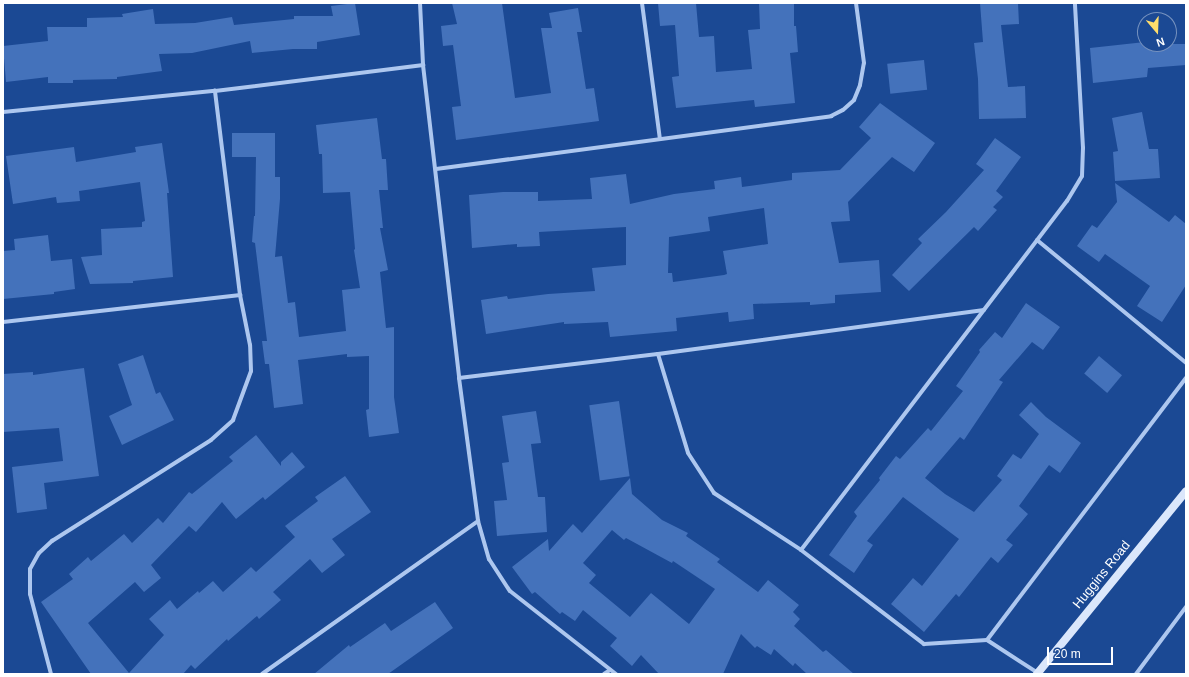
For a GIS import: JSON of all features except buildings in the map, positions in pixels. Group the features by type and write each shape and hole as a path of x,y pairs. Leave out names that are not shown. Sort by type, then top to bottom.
{"street":[{"path":"420,3 424,65 459,378 478,521 490,559 510,591 616,674"},
{"path":"642,3 660,139"},
{"path":"436,169 831,116 843,110 854,100 860,85 864,63 856,3"},
{"path":"801,550 1068,201 1082,176 1083,148 1075,3"},
{"path":"3,112 215,90 424,65"},
{"path":"51,674 30,594 30,568 39,554 52,542 211,440 233,420 251,372 250,345 240,295 215,90"},
{"path":"1037,240 1186,363"},
{"path":"3,322 240,295"},
{"path":"459,378 658,354 984,310"},
{"path":"658,354 688,453 714,493 801,550 924,644 987,640 1038,674"},
{"path":"987,640 1186,378"},
{"name":"Huggins Road","path":"1038,674 1186,491"},
{"path":"262,674 478,521"},
{"path":"1136,674 1186,607"},
{"path":"604,674 610,670"}]}
